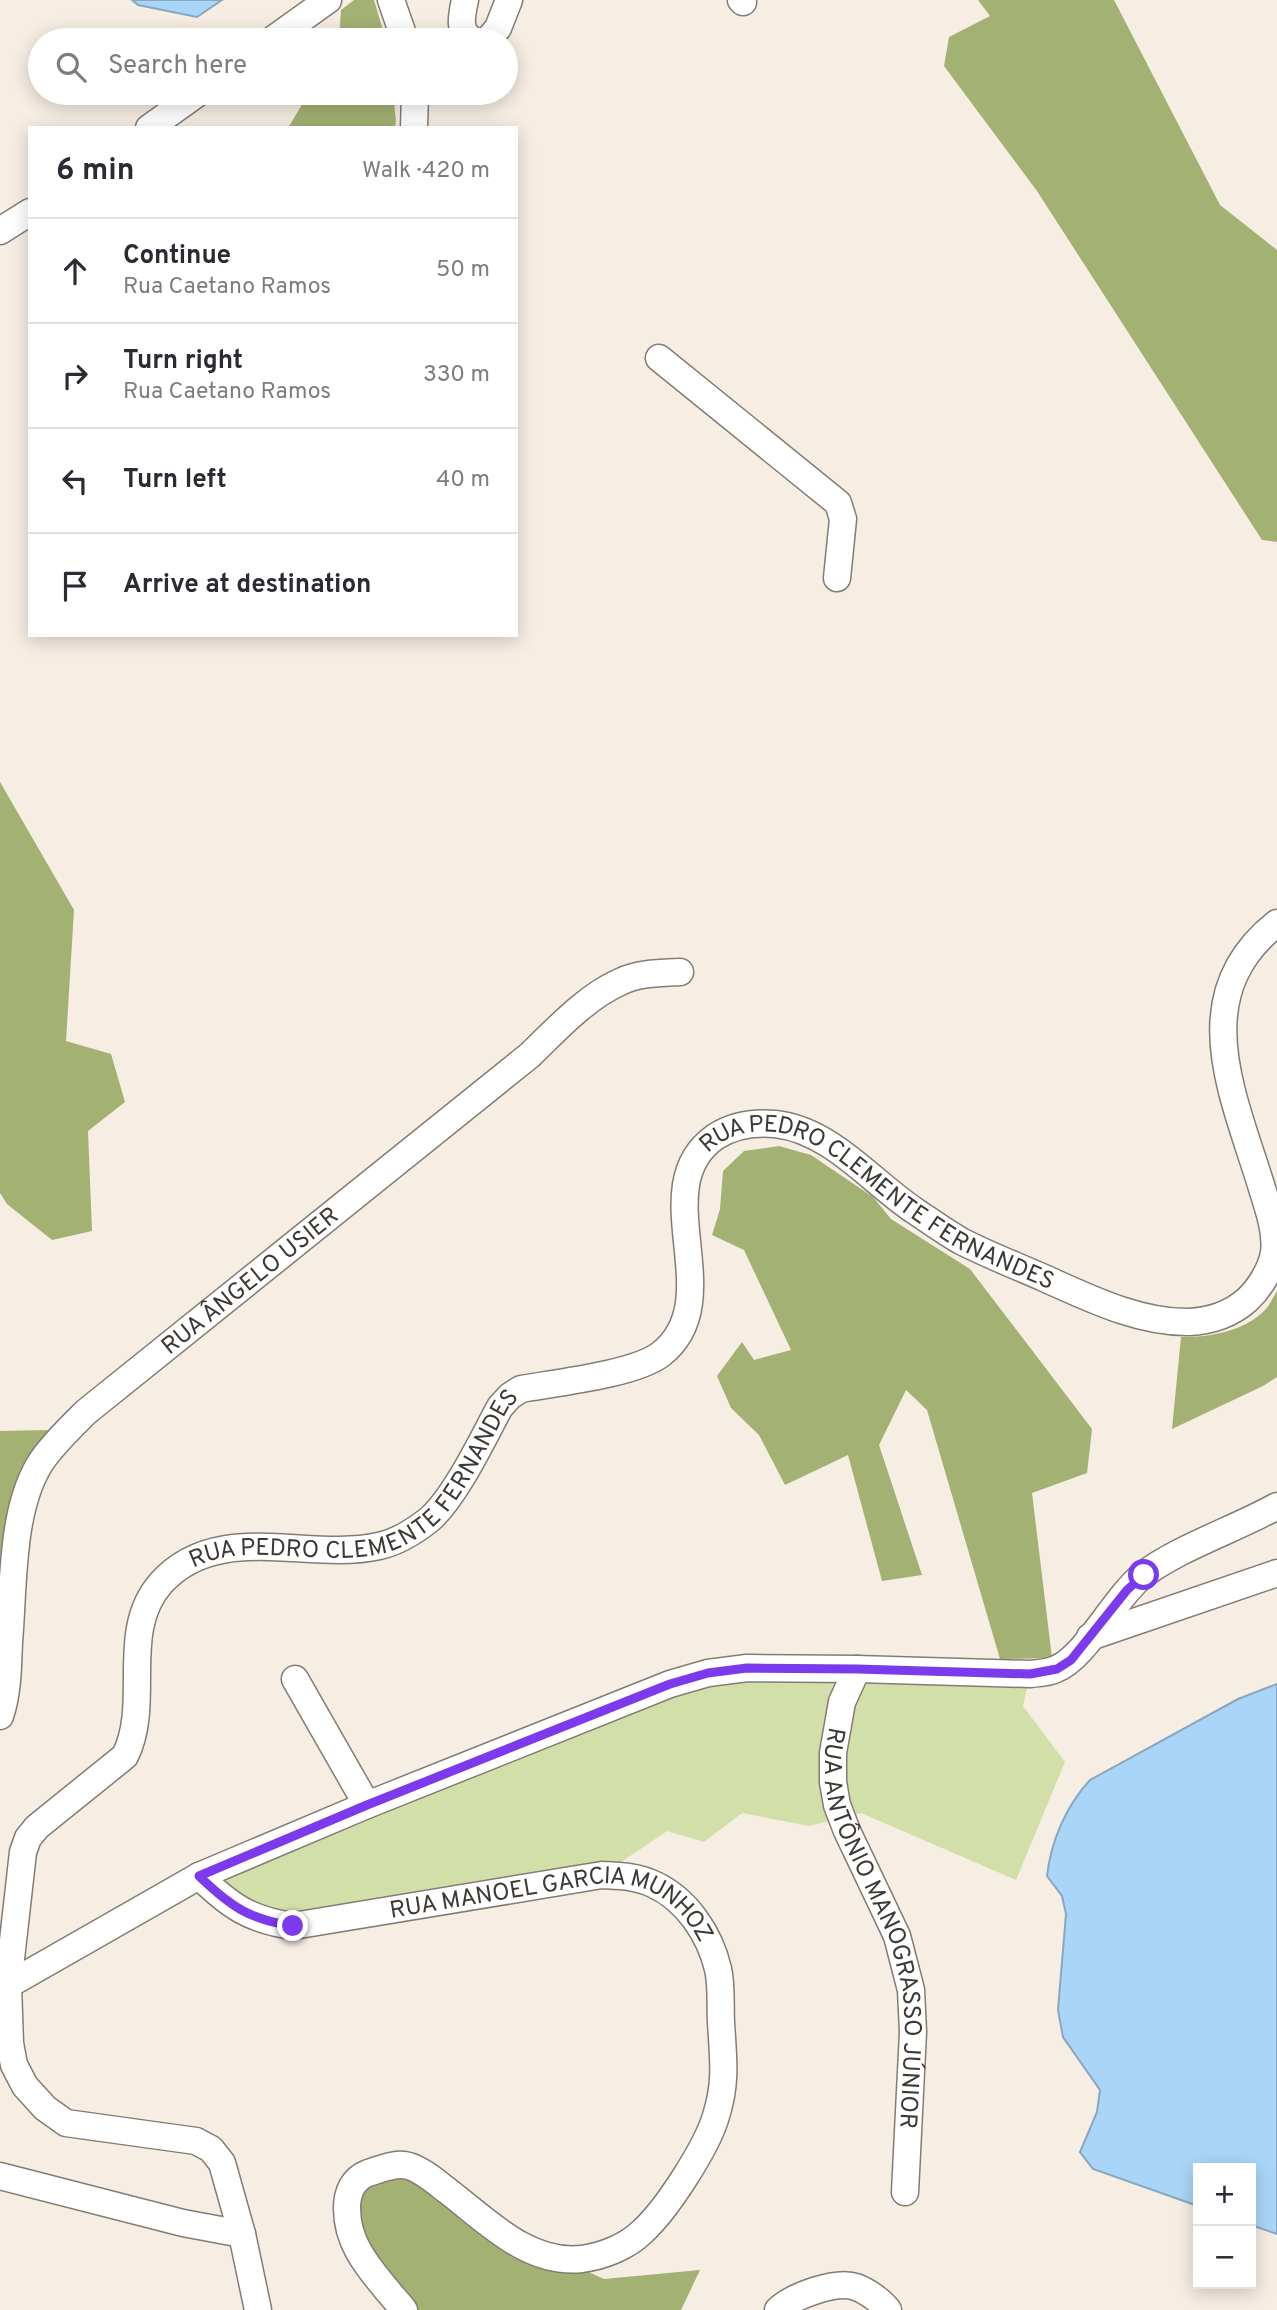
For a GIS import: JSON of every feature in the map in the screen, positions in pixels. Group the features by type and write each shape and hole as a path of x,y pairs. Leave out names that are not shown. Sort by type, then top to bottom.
{"street":[{"path":"289,28 328,0"},
{"path":"391,0 401,28"},
{"path":"462,28 465,0"},
{"path":"498,28 509,0"},
{"path":"152,126 181,105"},
{"path":"414,126 415,105"},
{"path":"0,231 28,213"},
{"path":"659,358 838,503 843,519 836,578"},
{"name":"RUA PEDRO CLEMENTE FERNANDES","path":"258,2310 242,2234 222,2162 211,2149 187,2139 66,2123 44,2108 25,2087 14,2065 10,2043 8,1984 23,1852 28,1838 37,1827 125,1756 133,1740 136,1721 137,1643 141,1621 149,1601 161,1584 194,1559 218,1550 244,1547 365,1549 399,1540 432,1517 446,1501 509,1396 521,1390 646,1363 661,1354 674,1342 685,1323 689,1306 691,1288 686,1178 703,1145 721,1133 744,1124 774,1124 802,1129 833,1147 910,1208 961,1241 1111,1307 1159,1319 1188,1322 1211,1319 1233,1311 1248,1299 1265,1277 1275,1252 1271,1219 1233,1094 1222,1030 1226,998 1235,972 1248,951 1277,923"},
{"name":"RUA ÂNGELO USIER","path":"0,1716 7,1676 17,1542 23,1510 41,1461 60,1438 86,1412 530,1055 594,998 621,981 652,974 680,972"},
{"path":"8,1984 199,1876 367,1805 670,1684 708,1673 747,1668 1030,1674 1057,1669 1071,1660 1127,1590 1144,1575 1169,1559 1277,1506"},
{"path":"1090,1637 1277,1573"},
{"name":"RUA ANTÔNIO MANOGRASSO JÚNIOR","path":"857,1669 842,1702 833,1753 833,1782 837,1805 847,1831 897,1936 911,1990 913,2032 905,2192"},
{"path":"295,1679 367,1805"},
{"name":"RUA MANOEL GARCIA MUNHOZ","path":"199,1876 226,1902 247,1915 269,1923 293,1926 602,1875 631,1877 654,1884 674,1896 695,1918 710,1943 719,1971 725,2082 716,2118 705,2144 675,2192 643,2231 620,2247 596,2257 564,2261 535,2253 511,2240 428,2176 407,2166 387,2167 363,2175 350,2188 346,2207 357,2250 404,2310"},
{"path":"0,2176 183,2224 242,2234"},
{"path":"778,2310 787,2302 821,2288 855,2286 888,2310"}],"green space":[{"path":"354,0 374,0 382,28 340,28 341,10"},
{"path":"978,0 1114,0 1220,205 1277,250 1277,542 1262,540 1037,191 944,66 949,37 990,16"},
{"path":"302,105 394,105 395,126 289,126"},
{"path":"0,782 74,910 66,1041 111,1054 125,1102 88,1131 92,1231 52,1240 7,1204 0,1193"},
{"path":"779,1146 811,1155 873,1197 891,1219 970,1269 1092,1429 1087,1473 1032,1493 1052,1658 1000,1659 927,1410 906,1390 879,1445 922,1575 882,1581 848,1455 785,1485 759,1435 731,1408 717,1376 742,1342 754,1360 791,1350 744,1250 712,1235 720,1209 723,1171 744,1151"},
{"path":"1277,1291 1277,1377 1172,1429 1181,1337 1226,1332 1247,1324 1265,1310"},
{"path":"48,1430 14,1493 4,1527 0,1565 0,1431"},
{"path":"708,1673 1030,1674 1023,1706 1065,1762 1016,1880 861,1813 809,1826 742,1813 704,1842 667,1831 602,1875 293,1926 199,1876"},
{"path":"387,2167 564,2261 604,2279 700,2270 681,2310 404,2310 372,2272 350,2188"}],"water":[{"path":"132,0 222,0 197,17 138,5"},
{"path":"1277,1684 1277,2234 1256,2227 1256,2163 1193,2163 1193,2204 1093,2169 1080,2152 1097,2112 1100,2090 1063,2037 1058,2010 1066,1914 1062,1896 1047,1876 1061,1825 1081,1790 1090,1780 1238,1699"}],"route":[{"path":"293,1926 269,1923 247,1915 226,1902 199,1876 367,1805 670,1684 708,1673 747,1668 1030,1674 1057,1669 1071,1660 1127,1590 1144,1575"}]}
